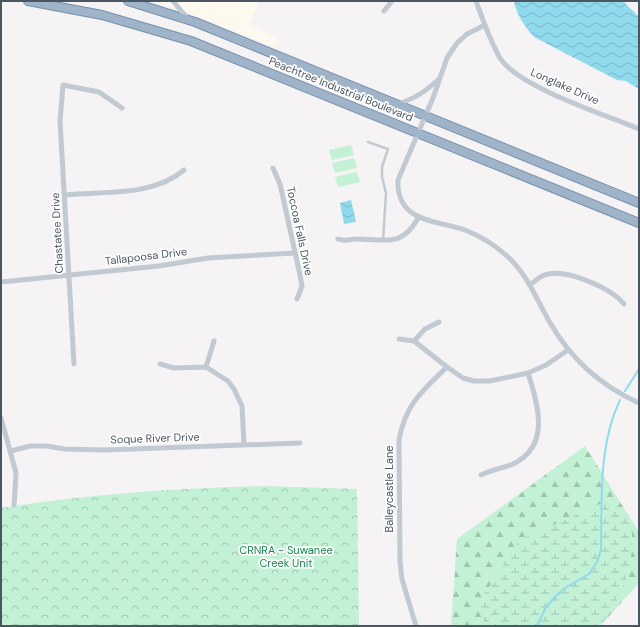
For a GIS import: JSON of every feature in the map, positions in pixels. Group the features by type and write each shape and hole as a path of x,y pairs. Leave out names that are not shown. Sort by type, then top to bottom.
{"highway":[{"name":"Peachtree Industrial Boulevard","path":"28,1 102,15 191,42 418,132 639,223"},
{"name":"Peachtree Industrial Boulevard","path":"128,1 188,20 426,115 639,203"}],"street":[{"path":"137,4 145,1"},
{"path":"173,1 188,20"},
{"path":"384,11 392,1"},
{"name":"Longlake Drive","path":"476,1 485,25 501,58 516,73 540,88 639,128"},
{"path":"485,25 467,34 457,43 448,58 426,115 398,180 398,189 402,200 409,210 418,218 464,230 479,236 507,256 523,273 549,321 568,350 603,383 624,397 639,403"},
{"path":"398,104 420,96 440,78"},
{"name":"Chastatee Drive","path":"74,364 70,275 61,148 61,101 63,86 99,92 122,108"},
{"name":"Toccoa Falls Drive","path":"273,168 280,184 302,286 297,299"},
{"path":"65,195 146,188 173,179 184,170"},
{"path":"338,239 345,241 355,239 383,241 398,239 406,235 418,218"},
{"name":"Tallapoosa Drive","path":"1,282 159,266 208,258 295,253"},
{"path":"530,285 540,277 548,274 563,274 606,289 617,295 624,304"},
{"path":"414,342 425,329 439,322"},
{"path":"399,339 414,342 463,378 474,381 490,381 528,373 546,365 568,350"},
{"path":"206,367 214,341"},
{"path":"160,364 174,368 206,367 228,381 239,397 242,406 244,444"},
{"name":"Balleycastle Lane","path":"416,626 402,579 400,562 399,440 402,424 408,410 417,396 447,367"},
{"path":"481,475 494,469 512,464 524,456 532,446 537,436 540,422 528,373"},
{"path":"1,418 16,473 14,505"},
{"name":"Soque River Drive","path":"11,451 30,446 46,446 80,450 300,443"}],"lane":[{"path":"368,142 388,149 382,168 382,177 386,193 383,241"}],"shaded area":[{"path":"154,1 259,1 250,24 277,38 274,47 197,16"}],"green space":[{"path":"351,145 354,155 332,160 329,150"},
{"path":"354,158 357,168 335,173 332,163"},
{"path":"357,172 360,182 338,187 335,177"},
{"path":"585,446 639,532 639,583 600,626 451,626 457,539"},
{"name":"CRNRA - Suwanee Creek Unit","path":"265,486 357,489 359,626 1,626 1,508 133,492"},
{"path":"602,503 628,514 632,542 628,572 623,587 609,615 600,626 485,626 480,601 518,541"}],"water":[{"path":"514,1 623,1 639,17 639,89 626,81 617,80 534,37 521,20"},
{"path":"351,200 356,222 344,224 340,203"}],"waterway":[{"path":"625,391 639,369"},
{"path":"537,626 546,607 556,596 565,588 589,574 597,562 601,550 602,493 605,454 613,417 620,400"}]}
